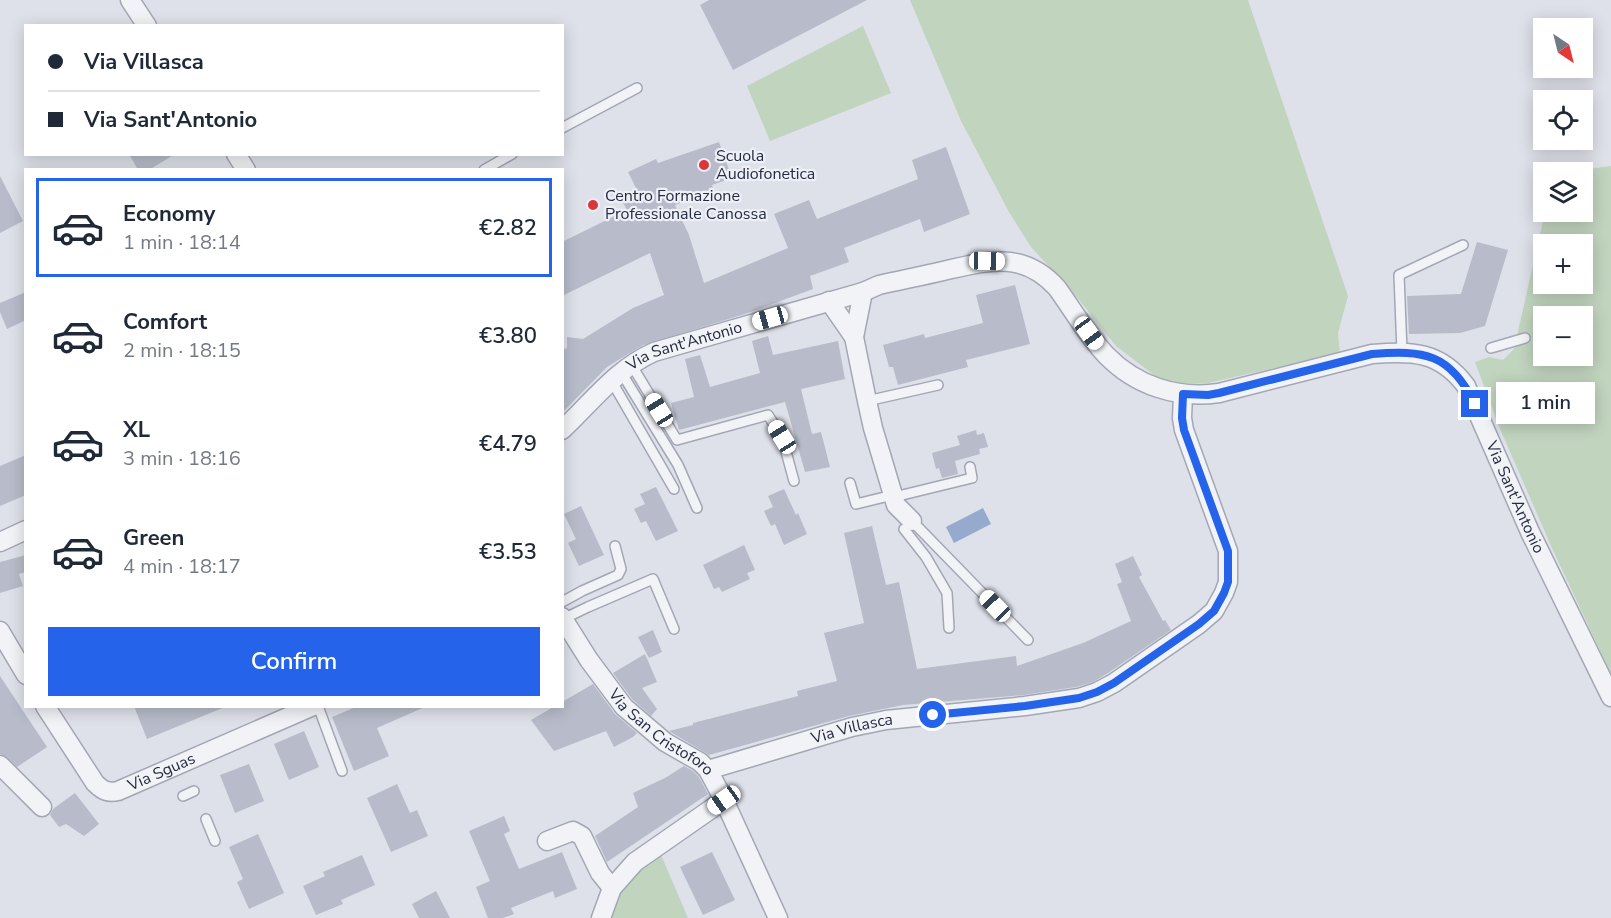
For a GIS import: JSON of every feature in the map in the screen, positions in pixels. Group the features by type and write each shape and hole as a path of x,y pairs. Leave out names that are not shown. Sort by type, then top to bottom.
{"street":[{"path":"130,0 146,24"},
{"name":"Via Sant'Antonio","path":"564,428 621,372 654,352 863,292 879,285 987,261 1015,263 1038,271 1057,288 1100,348 1123,370 1152,386 1183,394 1219,393 1372,354 1402,352 1427,356 1452,369 1466,386 1530,532 1611,697"},
{"path":"863,292 854,337 873,428 895,499 908,525"},
{"path":"829,301 854,337"},
{"name":"Via Villasca","path":"708,770 852,726 886,720 1025,706 1088,696 1114,683 1199,624 1214,611 1224,593 1228,582 1229,561 1228,551 1184,430 1183,394"},
{"path":"0,542 24,531"},
{"name":"Via San Cristoforo","path":"564,615 589,660 624,707 665,742 700,762 708,770 778,918"},
{"path":"0,631 24,672"},
{"name":"Via Sguas","path":"46,708 95,783 101,789 110,792 118,791 311,708"},
{"path":"0,765 42,807"},
{"path":"601,918 612,888 635,862 724,800"},
{"path":"547,841 573,831 582,836 600,873 612,888"}],"lane":[{"path":"564,127 637,88"},
{"path":"488,168 508,156"},
{"path":"1402,352 1399,275 1463,245"},
{"path":"1491,348 1525,338"},
{"path":"621,372 677,440 768,414 782,437 794,481"},
{"path":"621,372 674,489"},
{"path":"621,372 678,465 697,508"},
{"path":"867,401 938,386"},
{"path":"850,483 856,504 895,499 972,478 970,468"},
{"path":"908,525 947,593 949,628"},
{"path":"908,525 1028,640"},
{"path":"564,612 582,591 618,574 621,569 615,546"},
{"path":"564,613 588,607 653,579 674,629"},
{"path":"317,708 342,771"},
{"path":"183,796 194,791"},
{"path":"206,819 216,842"}],"green space":[{"path":"910,0 1248,0 1348,296 1338,333 1340,353 1208,383 1185,384 1158,378 1116,346 1076,296 1031,247 1009,212 961,121"},
{"path":"863,26 891,93 770,141 747,86"},
{"path":"1611,166 1611,674 1500,429 1475,362 1489,357 1503,360 1514,349 1533,265 1533,294 1593,294 1593,234 1540,234 1543,222 1593,222 1593,168"},
{"path":"658,848 688,918 605,918 615,890"}],"water":[{"path":"983,508 991,524 954,543 946,527"}],"building":[{"path":"709,0 867,0 733,70 700,5"},
{"path":"719,142 732,178 712,185 714,191 675,205 689,235 704,283 788,248 774,214 809,200 817,219 918,179 912,160 946,147 970,214 924,232 920,219 844,248 849,262 810,276 813,289 745,314 643,345 607,367 564,411 564,349 567,348 567,337 583,339 633,308 664,295 650,253 564,295 564,241 627,210 622,201 638,192 628,172 656,159 658,163"},
{"path":"130,156 172,156 152,168 137,168"},
{"path":"0,176 23,221 0,233"},
{"path":"1477,242 1508,250 1485,326 1460,333 1409,334 1407,296 1461,294"},
{"path":"1015,285 1030,344 966,360 968,367 898,385 893,367 889,367 883,345 924,334 925,338 983,323 976,295"},
{"path":"24,293 24,321 7,329 0,312 0,303"},
{"path":"768,336 773,355 838,341 845,379 801,389 812,434 821,432 830,467 805,472 785,402 679,430 671,403 694,397 685,359 700,355 710,387 760,373 752,341"},
{"path":"976,430 977,435 984,433 988,447 979,449 980,454 955,461 958,474 942,478 939,468 936,469 932,453 960,445 957,436"},
{"path":"24,456 24,496 0,506 0,466"},
{"path":"656,487 678,531 656,541 646,521 641,523 634,509 645,504 640,494"},
{"path":"784,489 807,534 784,545 775,524 771,526 764,511 773,507 768,496"},
{"path":"581,506 604,555 579,566 568,543 576,539 564,514"},
{"path":"872,526 886,585 899,582 917,669 1016,656 1017,666 1083,643 1131,621 1117,584 1122,582 1115,564 1133,556 1142,575 1139,577 1163,621 1165,620 1171,630 1093,682 1076,687 1024,695 903,705 849,716 709,755 669,731 798,696 797,691 837,681 824,633 864,623 844,533"},
{"path":"744,545 755,570 747,573 750,579 722,592 719,587 714,589 703,565"},
{"path":"24,556 24,573 19,574 23,586 0,593 0,562"},
{"path":"653,630 662,652 649,658 638,637"},
{"path":"645,654 657,682 642,688 657,709 651,716 632,699 613,673"},
{"path":"0,676 47,747 17,767 7,757 0,754"},
{"path":"593,684 615,714 637,733 614,747 606,731 554,751 531,720 552,708 564,708 564,701"},
{"path":"135,708 223,708 147,739"},
{"path":"353,708 422,708 377,728 389,756 354,771 332,717"},
{"path":"304,731 319,767 289,780 274,744"},
{"path":"249,764 264,801 235,813 220,775"},
{"path":"684,766 699,777 708,794 607,862 595,836 638,807 633,793"},
{"path":"397,784 410,813 417,810 428,836 391,852 367,798"},
{"path":"75,793 99,824 84,836 66,824 59,827 50,815 53,809"},
{"path":"504,816 510,831 504,834 519,869 562,852 577,889 555,898 553,891 511,908 514,914 503,918 488,918 476,887 490,881 469,831"},
{"path":"258,834 284,893 249,909 237,882 243,879 229,847"},
{"path":"712,852 735,900 703,915 680,867"},
{"path":"362,855 375,885 341,900 343,904 316,915 303,886 325,876 323,872"},
{"path":"436,891 450,918 419,918 412,904"}],"place":[{"name":"Scuola Audiofonetica","path":"704,165"},
{"name":"Centro Formazione Professionale Canossa","path":"593,205"}],"route":[{"path":"933,715 1025,706 1079,698 1097,692 1114,683 1214,611 1228,582 1228,551 1184,430 1183,394 1219,393 1372,354 1396,352 1427,356 1452,369 1466,386 1475,404"}]}
